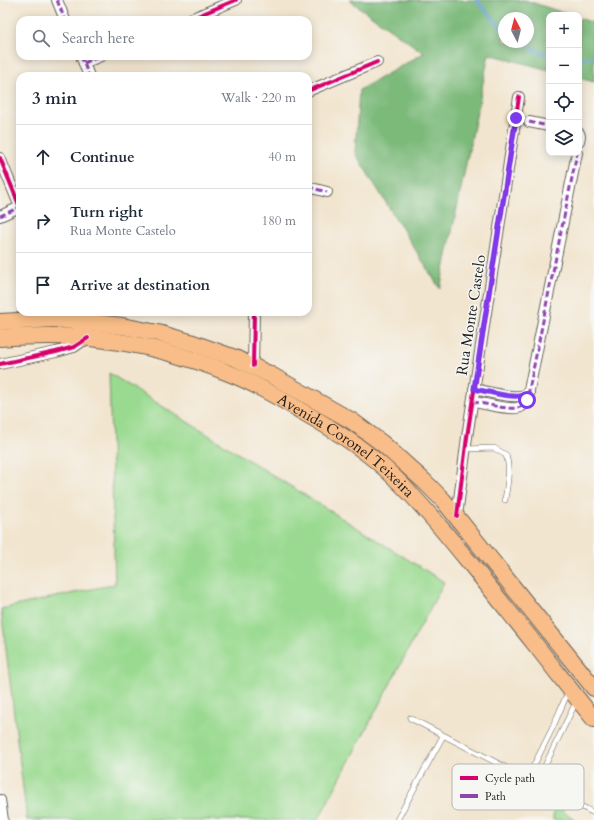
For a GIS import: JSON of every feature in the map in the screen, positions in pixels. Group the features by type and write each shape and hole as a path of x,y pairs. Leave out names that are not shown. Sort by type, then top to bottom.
{"highway":[{"name":"Avenida Coronel Teixeira","path":"0,322 54,319 122,326 158,333 193,343 253,366 348,418 383,444 443,500 594,688"},
{"name":"Avenida Coronel Teixeira","path":"0,338 42,336 88,338 126,343 163,351 231,374 266,390 329,427 393,475 441,526 594,719"}],"street":[{"path":"57,0 63,16"},
{"path":"198,16 236,0"},
{"path":"82,60 87,72"},
{"path":"312,89 377,62"},
{"name":"Rua Monte Castelo","path":"457,516 472,402 519,97"},
{"path":"529,122 546,125"},
{"path":"472,402 519,408 524,405 527,400 576,156"},
{"path":"0,158 16,197"},
{"path":"312,188 327,192"},
{"path":"0,216 16,209"},
{"path":"253,366 254,316"},
{"path":"0,364 68,349 88,338"},
{"path":"474,389 514,396 529,394"},
{"path":"0,800 3,820"}],"lane":[{"path":"466,449 494,448 506,455 509,463 505,500"},
{"path":"534,764 552,728 573,694"},
{"path":"544,764 573,694"},
{"path":"410,718 498,764"},
{"path":"397,820 443,736"},
{"path":"584,808 594,813"}],"green space":[{"path":"349,0 525,0 561,12 546,12 546,69 489,54 440,289 355,153 359,90 424,53"},
{"path":"582,19 594,23 594,82 582,79"},
{"path":"109,373 444,582 318,820 27,820 1,609 115,584"},
{"path":"554,810 562,810 574,820 553,820"}],"waterway":[{"path":"476,0 498,24"},
{"path":"532,48 538,52 546,53"},
{"path":"582,59 594,56"}],"marked path":[{"path":"57,0 63,16"},
{"path":"83,60 87,72"},
{"path":"84,63 91,60"},
{"path":"529,122 546,125"},
{"path":"473,402 517,408 522,406 527,400 576,156"},
{"path":"312,188 327,192"},
{"path":"0,216 16,209"},
{"path":"474,389 509,396 523,396 529,394"}],"cycle path":[{"path":"198,16 236,0"},
{"path":"312,89 377,62"},
{"path":"457,516 467,437 519,97"},
{"path":"0,158 16,197"},
{"path":"253,366 254,316"},
{"path":"0,364 74,347 88,338"}],"route":[{"path":"516,118 474,389 514,396 529,394 527,400"}]}
